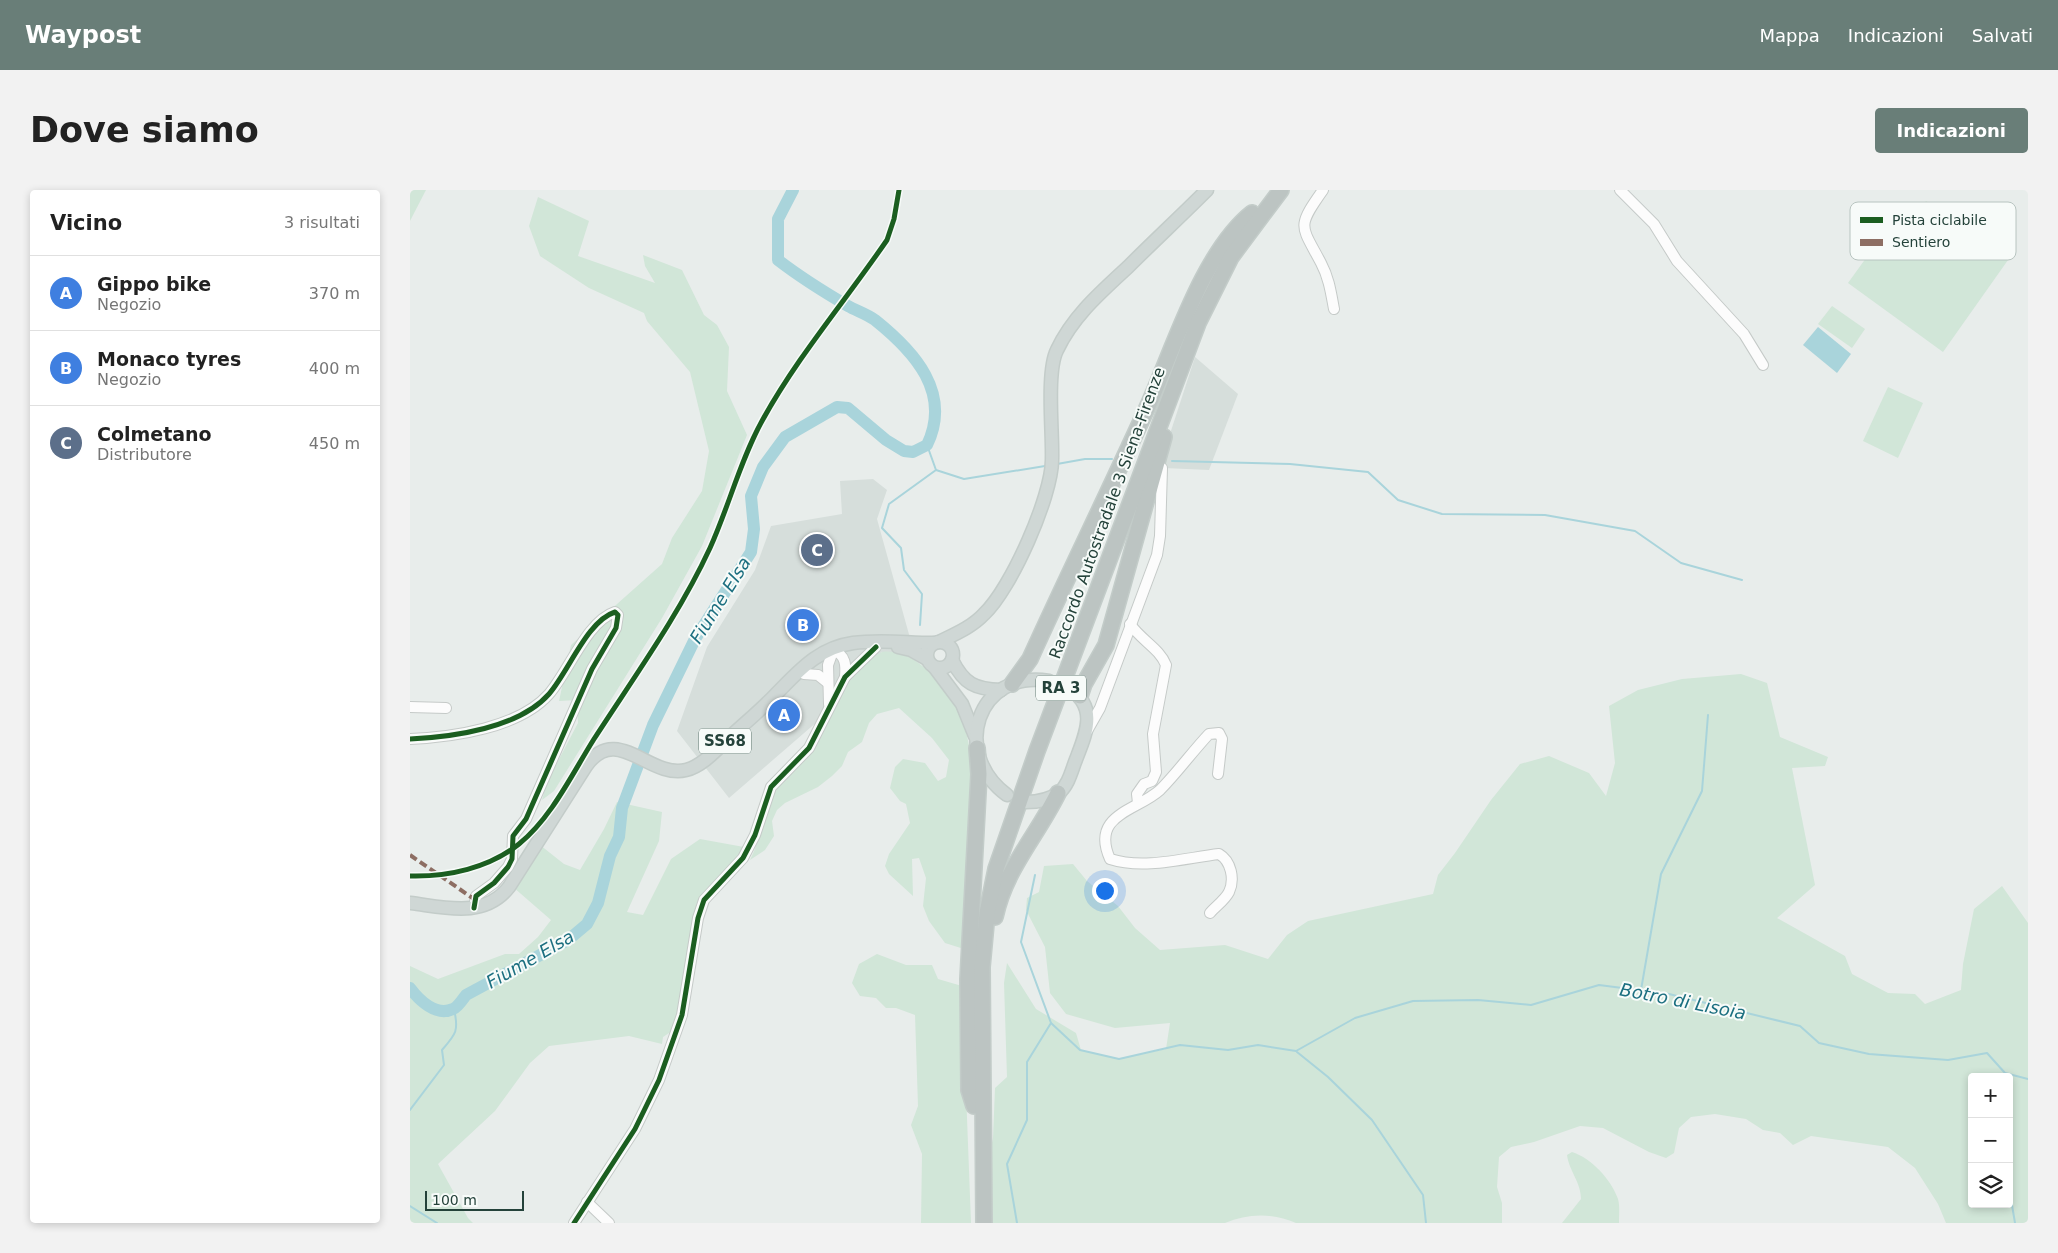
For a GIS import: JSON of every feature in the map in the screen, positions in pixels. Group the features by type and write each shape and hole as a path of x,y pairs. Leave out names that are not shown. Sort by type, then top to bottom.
{"highway":[{"name":"Raccordo Autostradale 3 Siena-Firenze","path":"976,1223 974,985 982,894 991,856 1175,357 1220,260 1252,213 1271,190"},
{"name":"Raccordo Autostradale 3 Siena-Firenze","path":"984,1223 983,954 989,898 1000,854 1198,323 1231,257 1281,190"},
{"path":"1078,696 1106,645 1172,410 1206,317 1232,266 1287,190"},
{"path":"1006,687 1030,659 1147,408 1204,277 1231,232 1252,213"},
{"path":"974,1106 969,1090 968,1003 979,774 977,744"},
{"path":"983,1145 989,1124 988,965 995,914 1012,868 1058,793"}],"main road":[{"path":"1007,795 986,774 962,704 931,663 927,650 936,643 967,628 986,613 1004,589 1048,486 1052,462 1052,375 1056,352 1083,310 1207,190"},
{"path":"931,663 943,668 952,658 957,641 967,628"},
{"path":"936,643 950,647 952,658 960,675 968,683 986,689 1006,687 1033,679 1049,680"},
{"name":"SS68","path":"410,902 456,909 474,908 494,901 507,889 593,756 605,750 620,749 668,769 684,771 700,764 804,670 818,655 840,646 936,643"},
{"name":"SS68","path":"804,670 834,654 876,644 905,648 931,663"},
{"path":"977,744 981,713 988,701 1006,687"},
{"path":"1026,802 1045,800 1058,793 1068,780 1086,733 1088,718 1078,696"}],"street":[{"path":"1323,190 1309,211 1304,230 1308,242 1325,272 1331,289 1334,309"},
{"path":"1620,190 1654,224 1677,261 1744,334 1763,365"},
{"path":"1086,733 1096,717 1160,544 1162,468"},
{"path":"410,739 453,735 484,728 506,721 530,708 552,691 596,625 606,615 615,612 618,615 616,628 592,669 526,819 512,840 512,858 496,882 476,896 474,908"},
{"path":"1130,624 1139,637 1162,655 1166,665 1153,734 1156,772 1152,781 1144,784 1137,794 1138,803"},
{"path":"574,1223 642,1117 675,1040 682,1015 702,904 712,890 743,858 756,833 768,791 809,748 845,677 876,644"},
{"path":"829,707 828,683 834,654 845,662 845,677"},
{"path":"804,670 820,676 828,683"},
{"path":"1078,696 1096,706 1102,701"},
{"path":"410,707 446,708"},
{"path":"1210,913 1229,892 1231,868 1227,858 1219,854 1145,863 1122,863 1110,859 1106,849 1106,832 1116,817 1159,791 1208,734 1219,733 1222,739 1218,774"},
{"path":"588,1202 609,1223"}],"shaded area":[{"path":"1195,357 1238,394 1209,470 1164,468 1168,440"},
{"path":"873,479 887,490 877,519 910,638 901,653 882,652 866,663 853,677 833,708 729,798 677,731 707,647 755,570 771,526 842,514 840,481"}],"green space":[{"path":"410,190 426,190 410,221"},
{"path":"538,197 589,221 578,256 655,283 645,266 643,255 682,270 704,315 717,325 729,347 727,391 747,435 702,546 662,618 554,791 542,800 547,782 578,723 577,700 559,701 571,645 662,564 672,538 702,491 709,451 690,372 647,321 644,313 589,288 540,256 529,226"},
{"path":"1865,260 2008,260 1943,352 1848,283"},
{"path":"1832,306 1865,329 1852,348 1818,324"},
{"path":"1888,387 1923,403 1898,458 1863,441"},
{"path":"882,652 894,652 905,655 927,670 952,700 966,730 973,766 964,949 945,943 929,921 923,906 926,878 919,858 912,859 913,896 889,874 885,866 889,854 910,823 906,804 900,801 890,788 895,767 903,759 925,763 938,781 946,777 949,760 932,738 899,708 877,714 869,723 862,742 848,752 842,766 832,776 818,787 785,803 777,810 772,821 774,836 765,850 750,860 767,810 777,789 816,745 837,701 859,669"},
{"path":"1741,674 1767,683 1780,737 1828,757 1825,766 1792,768 1815,885 1777,918 1845,956 1852,974 1888,993 1915,994 1925,1004 1961,990 1963,964 1974,909 2002,886 2028,923 2028,1223 1946,1223 1938,1204 1915,1168 1888,1147 1811,1136 1793,1145 1780,1133 1763,1130 1746,1119 1715,1114 1691,1117 1679,1128 1674,1153 1666,1158 1649,1152 1603,1128 1580,1126 1534,1142 1511,1147 1499,1157 1497,1187 1502,1203 1502,1223 1296,1223 1278,1217 1260,1215 1243,1217 1225,1223 991,1223 989,1155 993,1138 995,1088 1007,1077 1004,983 1007,963 1036,1009 1076,1033 1081,1050 1119,1059 1166,1049 1170,1023 1115,1028 1066,1014 1050,993 1045,947 1026,910 1027,898 1039,892 1044,866 1073,864 1087,881 1118,906 1135,928 1160,950 1225,945 1268,959 1287,935 1308,921 1433,894 1438,875 1491,800 1520,764 1549,756 1589,773 1606,796 1615,763 1609,706 1638,690 1682,679"},
{"path":"617,802 662,812 659,841 627,912 643,915 671,859 700,839 744,847 697,902 679,1009 672,1031 663,1037 662,1044 629,1036 549,1046 530,1063 495,1111 438,1164 468,1218 473,1223 410,1223 410,966 438,979 505,954 519,954 538,937 551,920 513,887 540,845 564,864 580,870"},
{"path":"877,954 906,965 932,965 938,979 962,986 971,1223 921,1223 922,1154 911,1125 918,1106 915,1015 896,1008 886,1008 876,998 860,996 852,983 859,964"},
{"path":"1572,1152 1593,1164 1611,1184 1619,1202 1619,1223 1562,1223 1581,1199 1579,1187 1567,1155"}],"water":[{"path":"1818,327 1851,354 1837,373 1803,345"}],"waterway":[{"name":"Fiume Elsa","path":"410,988 423,1002 434,1009 440,1011 453,1009 459,1005 466,995 568,940 587,924 598,903 610,856 619,837 622,808 653,725 695,639 751,552 754,529 751,496 763,467 785,437 837,407 848,408 886,440 904,451 913,452 927,445 934,426 935,408 932,391 916,360 890,332 875,320 830,295 778,260 778,219 793,190"},
{"path":"920,625 922,594 904,570 901,548 882,528 889,504 936,470 927,445"},
{"path":"1057,464 1085,459 1112,459"},
{"path":"1172,461 1290,464 1368,472 1398,500 1442,514 1545,515 1635,531 1681,563 1742,580"},
{"path":"936,470 964,479 1045,466"},
{"path":"1641,990 1661,874 1702,791 1708,715"},
{"name":"Botro di Lisoia","path":"1035,875 1021,942 1051,1023 1080,1050 1119,1059 1180,1045 1228,1050 1258,1045 1296,1051 1355,1018 1413,1001 1478,1000 1531,1005 1599,985 1669,994 1800,1026 1819,1043 1869,1054 1948,1060 1987,1053 2005,1073 2028,1079"},
{"path":"410,1110 444,1065 442,1050 453,1036 456,1027 454,1009"},
{"path":"1017,1223 1007,1164 1027,1120 1027,1062 1051,1023"},
{"path":"1297,1052 1328,1077 1372,1120 1423,1195 1426,1223"},
{"path":"410,1206 437,1223"},
{"path":"2012,1208 2015,1223"}],"marked path":[{"path":"410,855 474,899"}],"cycle path":[{"path":"410,876 453,873 481,865 495,859 519,844 542,821 655,645 698,573 710,548 754,436 776,397 806,351 887,240 894,219 899,190"},
{"path":"410,739 465,733 503,723 521,715 536,706 549,694 596,625 605,617 615,612 618,615 616,628 592,669 526,819 513,836 512,859 508,867 494,883 476,896 474,908"},
{"path":"574,1223 635,1129 659,1080 682,1015 698,918 704,900 743,858 755,835 771,787 809,748 845,677 876,647"}],"place":[{"name":"Colmetano","path":"817,550"},
{"name":"Monaco tyres","path":"803,625"},
{"name":"Gippo bike","path":"784,715"}]}
